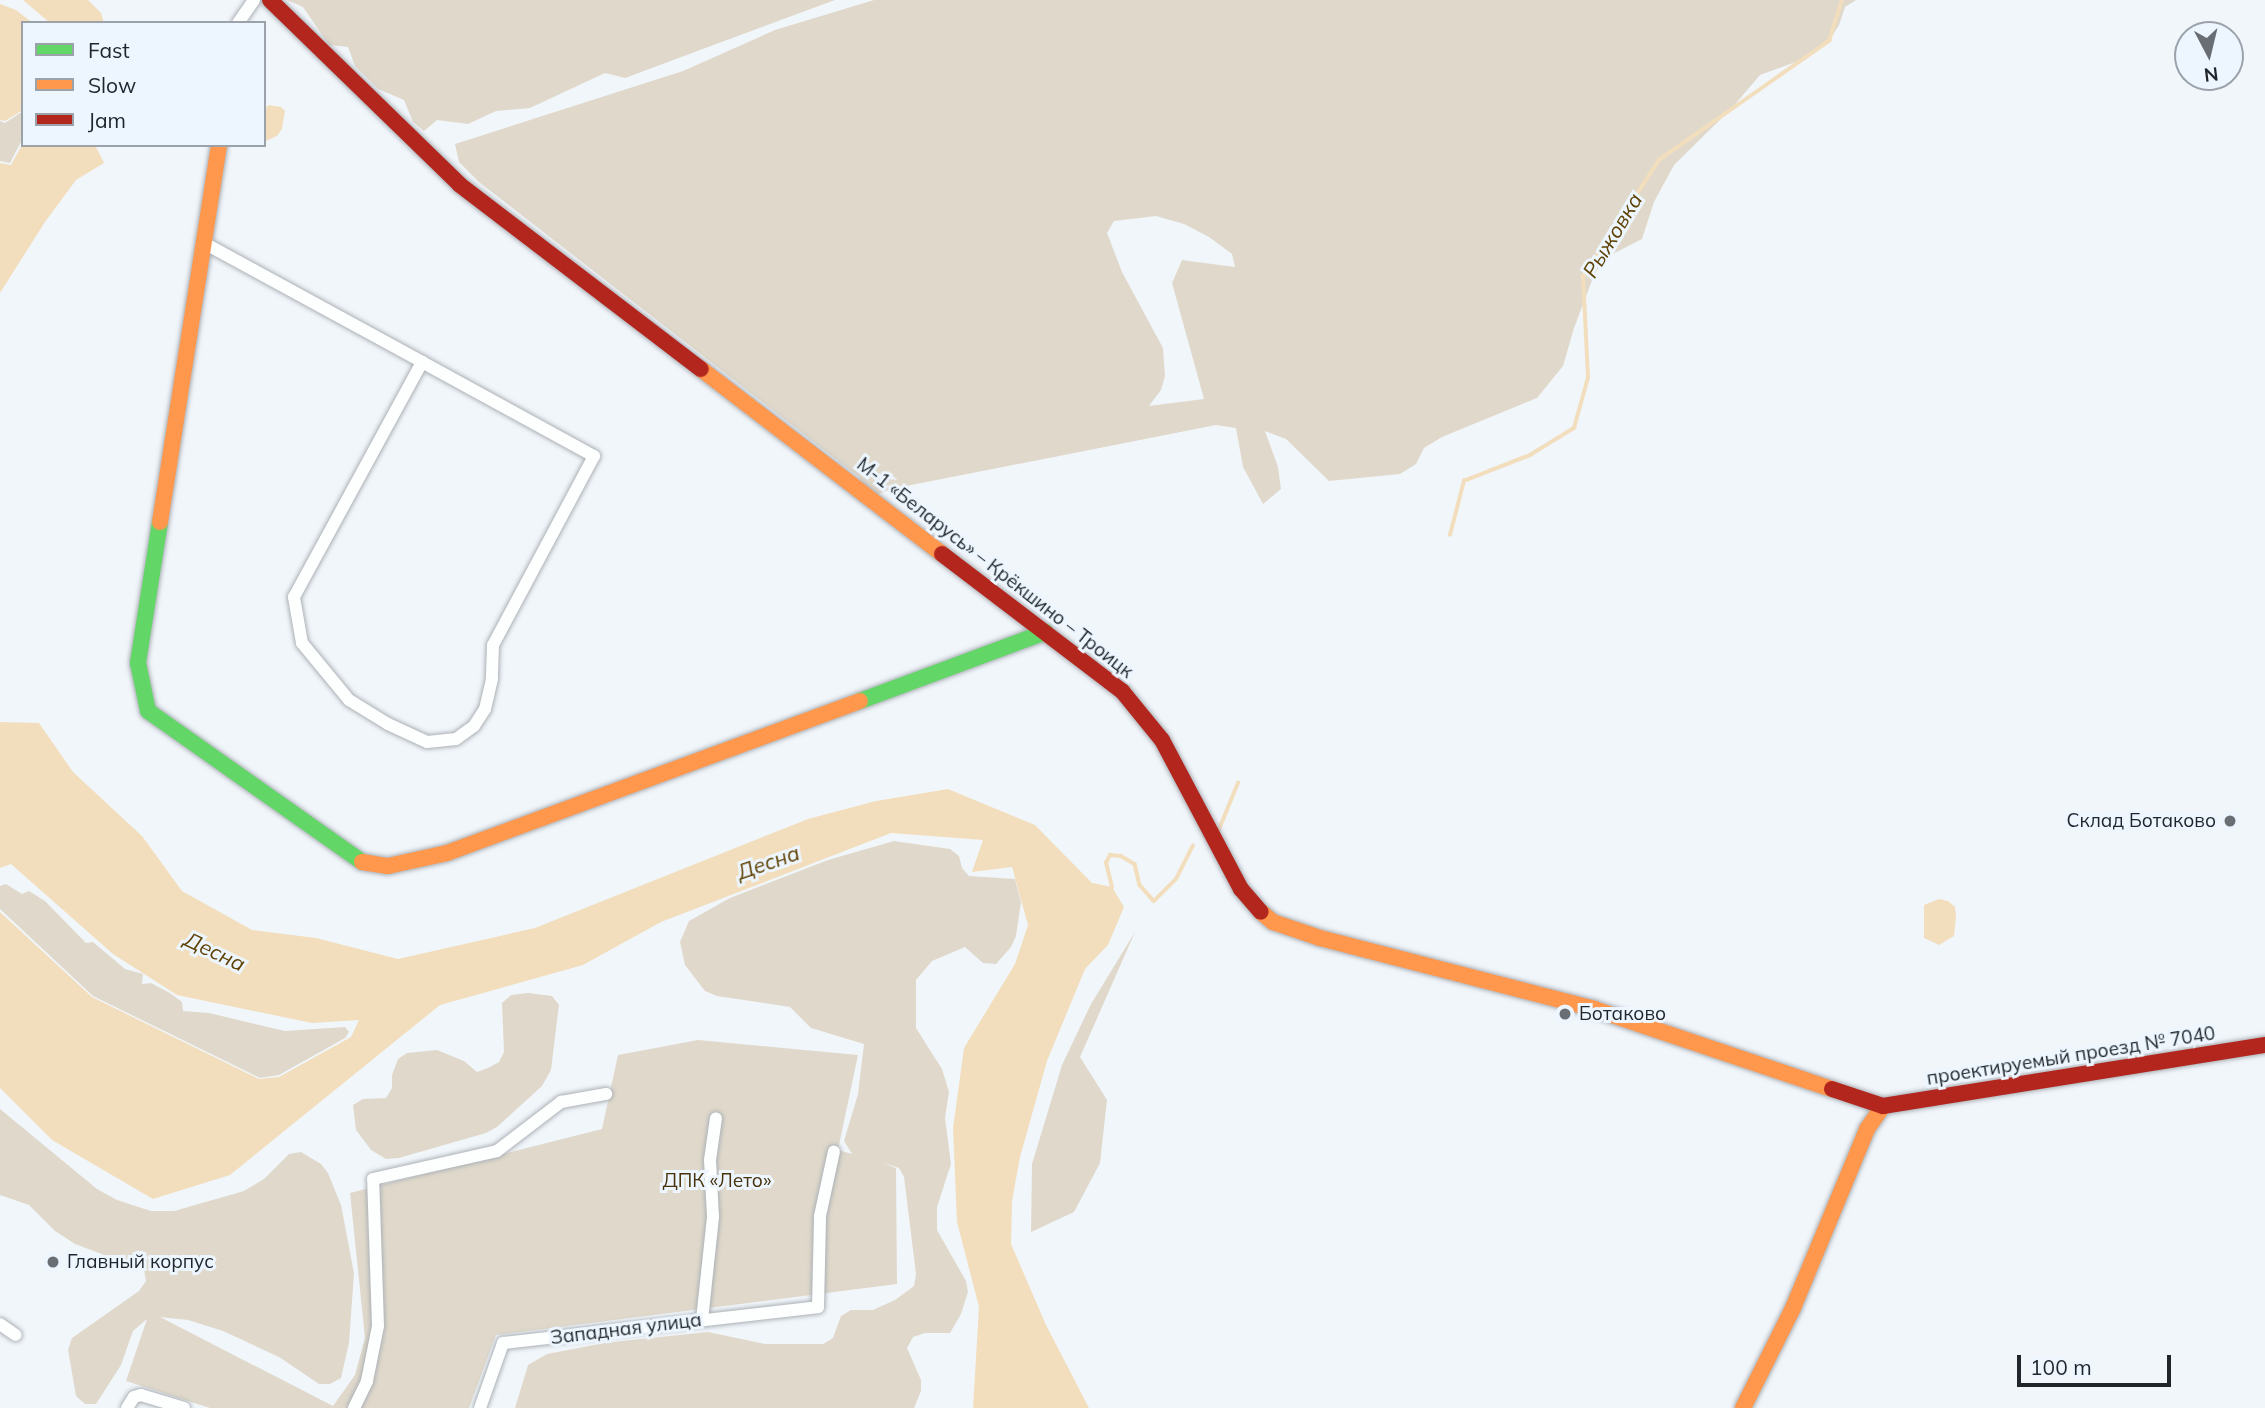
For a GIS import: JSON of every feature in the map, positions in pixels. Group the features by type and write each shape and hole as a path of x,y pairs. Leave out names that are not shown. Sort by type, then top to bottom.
{"main road":[{"name":"М-1 «Беларусь» – Крёкшино – Троицк","path":"270,0 460,185 1122,691 1162,740 1241,889 1262,914 1273,922 1320,938 1594,1009 1883,1106"},
{"path":"219,147 138,663 148,711 358,861 388,866 447,853 1046,632"},
{"name":"проектируемый проезд № 7040","path":"1883,1106 2265,1045"},
{"path":"1743,1408 1793,1308 1867,1129 1883,1106"}],"street":[{"path":"239,21 254,0"},
{"path":"204,243 422,362 594,456 492,645 492,679 485,709 474,726 456,739 427,742 387,724 349,700 302,643 293,597 422,362"},
{"path":"354,1408 367,1381 379,1326 373,1178 497,1151 561,1102 606,1094"},
{"path":"702,1320 713,1217 710,1160 716,1118"},
{"name":"Западная улица","path":"480,1408 503,1343 818,1307 820,1216 834,1151"},
{"path":"0,1324 16,1335"},
{"path":"127,1408 130,1402 141,1395 184,1408"}],"green space":[{"path":"287,0 835,0 625,78 605,73 530,108 496,111 468,124 437,120 424,131 413,122 404,100 378,89 355,66 348,47 329,45 303,7"},
{"path":"874,0 1856,0 1845,7 1839,25 1829,41 1801,60 1760,75 1731,109 1674,165 1654,202 1642,239 1605,258 1594,275 1563,366 1537,398 1442,437 1424,448 1416,464 1400,474 1329,481 1286,439 1265,431 1278,467 1281,489 1263,504 1243,467 1236,428 1216,425 891,489 876,495 866,490 859,477 479,182 459,162 455,144 683,71 775,30","holes":["1156,216 1184,224 1209,237 1232,254 1235,267 1182,260 1172,283 1204,399 1149,406 1161,390 1165,376 1163,348 1122,272 1107,233 1114,221"]},
{"path":"21,112 21,142 10,163 0,161 0,121 5,123"},
{"name":"ДПК «Лето»","path":"894,841 950,849 959,856 962,868 969,876 1015,879 1021,902 1016,936 1011,947 996,964 983,963 965,947 932,961 916,980 916,1028 942,1069 949,1092 945,1118 951,1164 937,1207 937,1230 966,1281 968,1292 961,1314 950,1333 925,1333 913,1337 907,1348 921,1380 921,1391 914,1408 515,1408 528,1365 547,1354 604,1343 708,1332 765,1344 823,1344 833,1338 841,1316 851,1310 873,1310 895,1300 914,1286 916,1274 904,1177 899,1168 881,1162 896,1168 897,1284 496,1335 469,1408 210,1408 126,1381 147,1319 133,1331 121,1365 96,1404 85,1404 76,1396 68,1350 72,1338 139,1291 146,1281 144,1270 75,1244 55,1231 29,1205 0,1195 0,1109 97,1189 117,1200 151,1211 174,1211 244,1191 264,1179 289,1154 301,1152 321,1164 328,1173 341,1205 354,1273 349,1343 341,1378 330,1384 319,1384 279,1357 223,1331 188,1320 160,1317 333,1406 355,1375 365,1338 350,1193 602,1129 618,1055 698,1040 858,1055 838,1150 852,1154 844,1141 858,1094 864,1044 811,1028 790,1007 717,996 705,991 685,965 680,942 689,921 730,898 828,860"},
{"path":"6,884 22,894 29,891 45,901 86,943 93,942 125,969 143,974 142,984 151,983 170,993 182,1002 183,1011 209,1013 285,1031 345,1027 349,1032 345,1038 279,1075 260,1078 93,996 0,909 0,886"},
{"path":"1135,932 1080,1057 1107,1100 1100,1163 1074,1212 1031,1232 1032,1164 1062,1065 1091,1004"},
{"path":"528,993 552,996 559,1005 551,1070 542,1086 497,1127 486,1133 399,1158 386,1159 371,1150 356,1130 353,1105 363,1099 386,1098 392,1088 392,1075 398,1059 407,1053 437,1050 464,1061 477,1072 488,1068 499,1062 504,1052 502,1003 511,995"}],"water":[{"path":"23,0 88,0 101,13 103,21 48,21"},
{"path":"0,4 16,10 30,21 21,21 21,111 5,121 0,120"},
{"path":"268,105 281,107 285,111 282,129 277,136 266,141"},
{"path":"21,147 96,147 104,163 76,180 45,222 0,293 0,163 11,165"},
{"name":"Десна","path":"0,722 39,723 73,772 142,836 182,891 252,930 316,938 398,959 535,928 808,819 876,801 948,789 1035,825 1092,883 1112,887 1124,907 1108,945 1085,969 1047,1061 1020,1157 1012,1201 1011,1244 1046,1325 1089,1408 973,1408 979,1307 957,1222 953,1128 964,1048 1015,964 1028,925 1012,867 972,872 983,840 891,833 661,922 583,965 440,1005 230,1175 153,1199 52,1140 0,1088 0,912 92,997 259,1079 279,1077 351,1037 359,1020 312,1023 177,995 113,954 11,864 0,868"},
{"path":"1939,899 1948,901 1955,907 1956,916 1954,936 1939,945 1924,938 1924,905"}],"waterway":[{"name":"Рыжовка","path":"1450,535 1464,481 1530,455 1574,428 1588,378 1583,277 1659,160 1829,41 1842,0"},
{"name":"Рыжовка","path":"1218,832 1238,783"},
{"name":"Рыжовка","path":"1110,891 1112,887 1106,863 1110,855 1121,856 1135,864 1140,885 1154,901 1176,879 1193,846"}],"traffic: fast":[{"path":"160,522 138,663 148,711 362,862"},
{"path":"860,701 1046,632"}],"traffic: slow":[{"path":"160,522 219,147"},
{"path":"701,369 942,554"},
{"path":"362,862 388,866 447,853 860,701"},
{"path":"1261,912 1273,922 1320,938 1594,1009 1832,1089"},
{"path":"1743,1408 1793,1308 1867,1129 1883,1106"}],"traffic: jam":[{"path":"270,0 460,185 701,369"},
{"path":"942,554 1122,691 1162,740 1241,889 1261,912"},
{"path":"1832,1089 1883,1106 2265,1045"}],"place":[{"name":"Склад Ботаково","path":"2230,821"},
{"name":"Ботаково","path":"1565,1014"},
{"name":"Главный корпус","path":"53,1262"}]}
